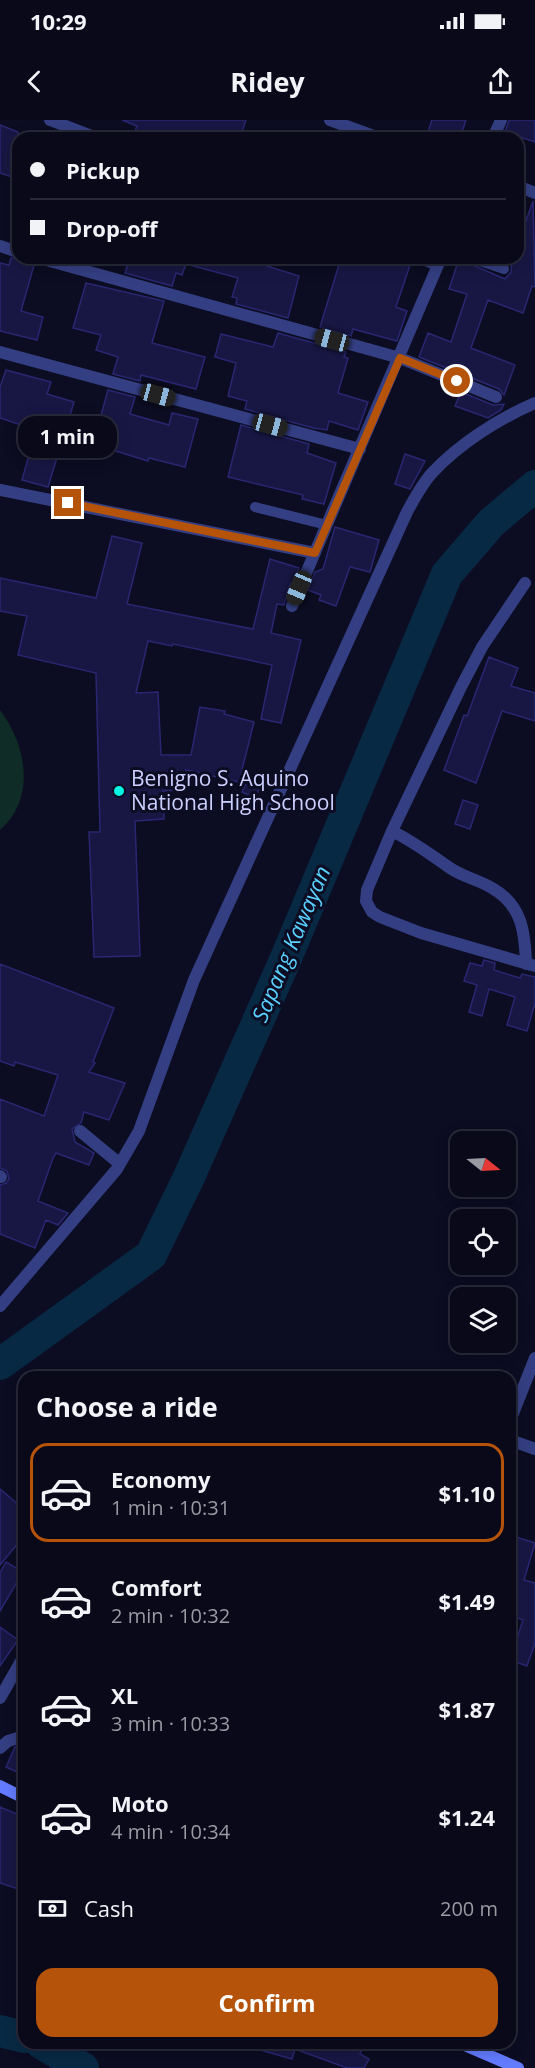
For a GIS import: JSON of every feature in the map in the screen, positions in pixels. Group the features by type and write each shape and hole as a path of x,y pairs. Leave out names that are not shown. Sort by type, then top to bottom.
{"street":[{"path":"50,120 81,132"},
{"path":"330,120 363,132"},
{"path":"61,264 400,358 496,397"},
{"path":"292,606 439,264"},
{"path":"0,352 360,450"},
{"path":"0,1306 120,1164 138,1131 194,980 406,512 430,474 451,455 489,428 535,403"},
{"path":"0,490 315,553"},
{"path":"392,831 425,848 451,868 493,888 510,902 522,919 531,965 421,933 372,912 366,901 367,890 392,831 466,677 525,583"},
{"path":"80,1131 120,1164"},
{"path":"516,1406 535,1358"},
{"path":"516,1442 535,1449"},
{"path":"0,1698 18,1666"},
{"path":"0,1748 8,1741 18,1738"},
{"path":"0,1786 18,1795"},
{"path":"474,2049 518,2068"}],"lane":[{"path":"489,264 504,269"},
{"path":"255,507 327,525"}],"green space":[{"path":"0,710 16,739 24,771 19,803 12,817 0,830"}],"building":[{"path":"122,120 246,120 242,132 134,132 137,126"},
{"path":"432,120 466,120 462,132 428,132"},
{"path":"509,120 535,120 535,142 524,138 524,132 505,132"},
{"path":"0,125 18,132 12,132 12,177 0,173"},
{"path":"533,201 535,287 532,286 523,313 488,300 471,348 515,365 504,395 499,389 419,357 428,333 451,342 467,294 449,289 457,264 470,264 505,279 511,272 512,264 524,264 524,226"},
{"path":"12,258 12,264 34,265 21,311 43,317 37,340 0,331 0,263 9,265"},
{"path":"128,264 186,264 182,275 176,273 172,286 125,273"},
{"path":"186,264 268,264 267,266 299,276 288,318 236,304 237,298 232,297 238,278"},
{"path":"339,264 410,264 396,307 407,311 397,341 353,329 351,336 320,327"},
{"path":"86,283 164,301 152,343 205,357 196,389 141,375 140,381 113,374 118,357 96,350 101,335 73,328"},
{"path":"278,333 346,352 344,357 348,358 338,393 368,402 358,430 329,421 327,430 313,428 245,409 247,401 228,396 236,363 215,357 221,334 273,347"},
{"path":"6,370 51,382 47,394 74,402 48,487 22,480 36,430 0,418 0,387"},
{"path":"108,390 135,397 130,414 169,425 172,413 198,419 185,467 149,458 148,461 93,444"},
{"path":"461,392 493,405 504,404 501,410 488,418 455,406"},
{"path":"241,425 309,444 307,453 336,463 324,504 302,499 303,495 228,477"},
{"path":"405,454 425,461 410,489 395,484"},
{"path":"335,527 379,540 370,572 350,567 336,606 319,600 321,595 308,590 315,572 323,569"},
{"path":"112,536 142,543 127,604 253,629 270,559 299,568 292,584 290,583 284,605 277,604 271,633 301,640 281,723 261,719 272,665 173,644 172,646 148,641 136,693 158,692 161,755 191,755 200,707 225,711 224,714 254,722 239,782 186,770 186,790 163,791 164,819 135,821 140,956 94,957 89,832 100,832 96,673 18,655 27,616 0,611 0,578 96,598"},
{"path":"489,657 518,668 511,686 535,693 535,721 502,711 476,783 444,770"},
{"path":"248,778 262,784 255,798 242,792"},
{"path":"463,800 478,805 470,829 455,824"},
{"path":"484,960 495,963 494,970 520,978 522,974 535,977 535,1003 527,1031 507,1025 515,997 489,989 482,1016 469,1012 477,985 464,981 470,963 482,966"},
{"path":"0,964 114,1008 93,1062 95,1063 89,1072 125,1083 109,1120 84,1112 81,1123 72,1129 75,1142 94,1153 89,1165 56,1153 53,1158 38,1201 68,1213 58,1225 46,1220 35,1248 0,1234 0,1185 9,1179 7,1171 0,1168 0,1099 44,1116 58,1075 15,1062 14,1066 0,1061"},
{"path":"0,1489 18,1504 18,1543 0,1565"},
{"path":"516,1537 535,1543 524,1580 535,1583 535,1643 527,1666 516,1662 516,1642 523,1620 516,1617"},
{"path":"6,1562 18,1569 18,1580 0,1611 0,1573"},
{"path":"0,1627 18,1640 0,1666"},
{"path":"18,1746 18,1772 6,1767 15,1747"},
{"path":"0,1807 18,1814 18,1889 0,1883"},
{"path":"257,2049 295,2049 292,2059"},
{"path":"295,2049 362,2049 360,2054 369,2059 364,2068 347,2068"}],"waterway":[{"name":"Sapang Kawayan","path":"0,1364 151,1255 189,1177 286,958 447,574 491,523 535,486"},
{"name":"Sapang Kawayan","path":"0,2031 18,2036"},
{"name":"Sapang Kawayan","path":"51,2049 83,2068"}],"place":[{"name":"Benigno S. Aquino National High School","path":"119,791"}],"route":[{"path":"68,503 315,553 400,358 457,381"}]}
